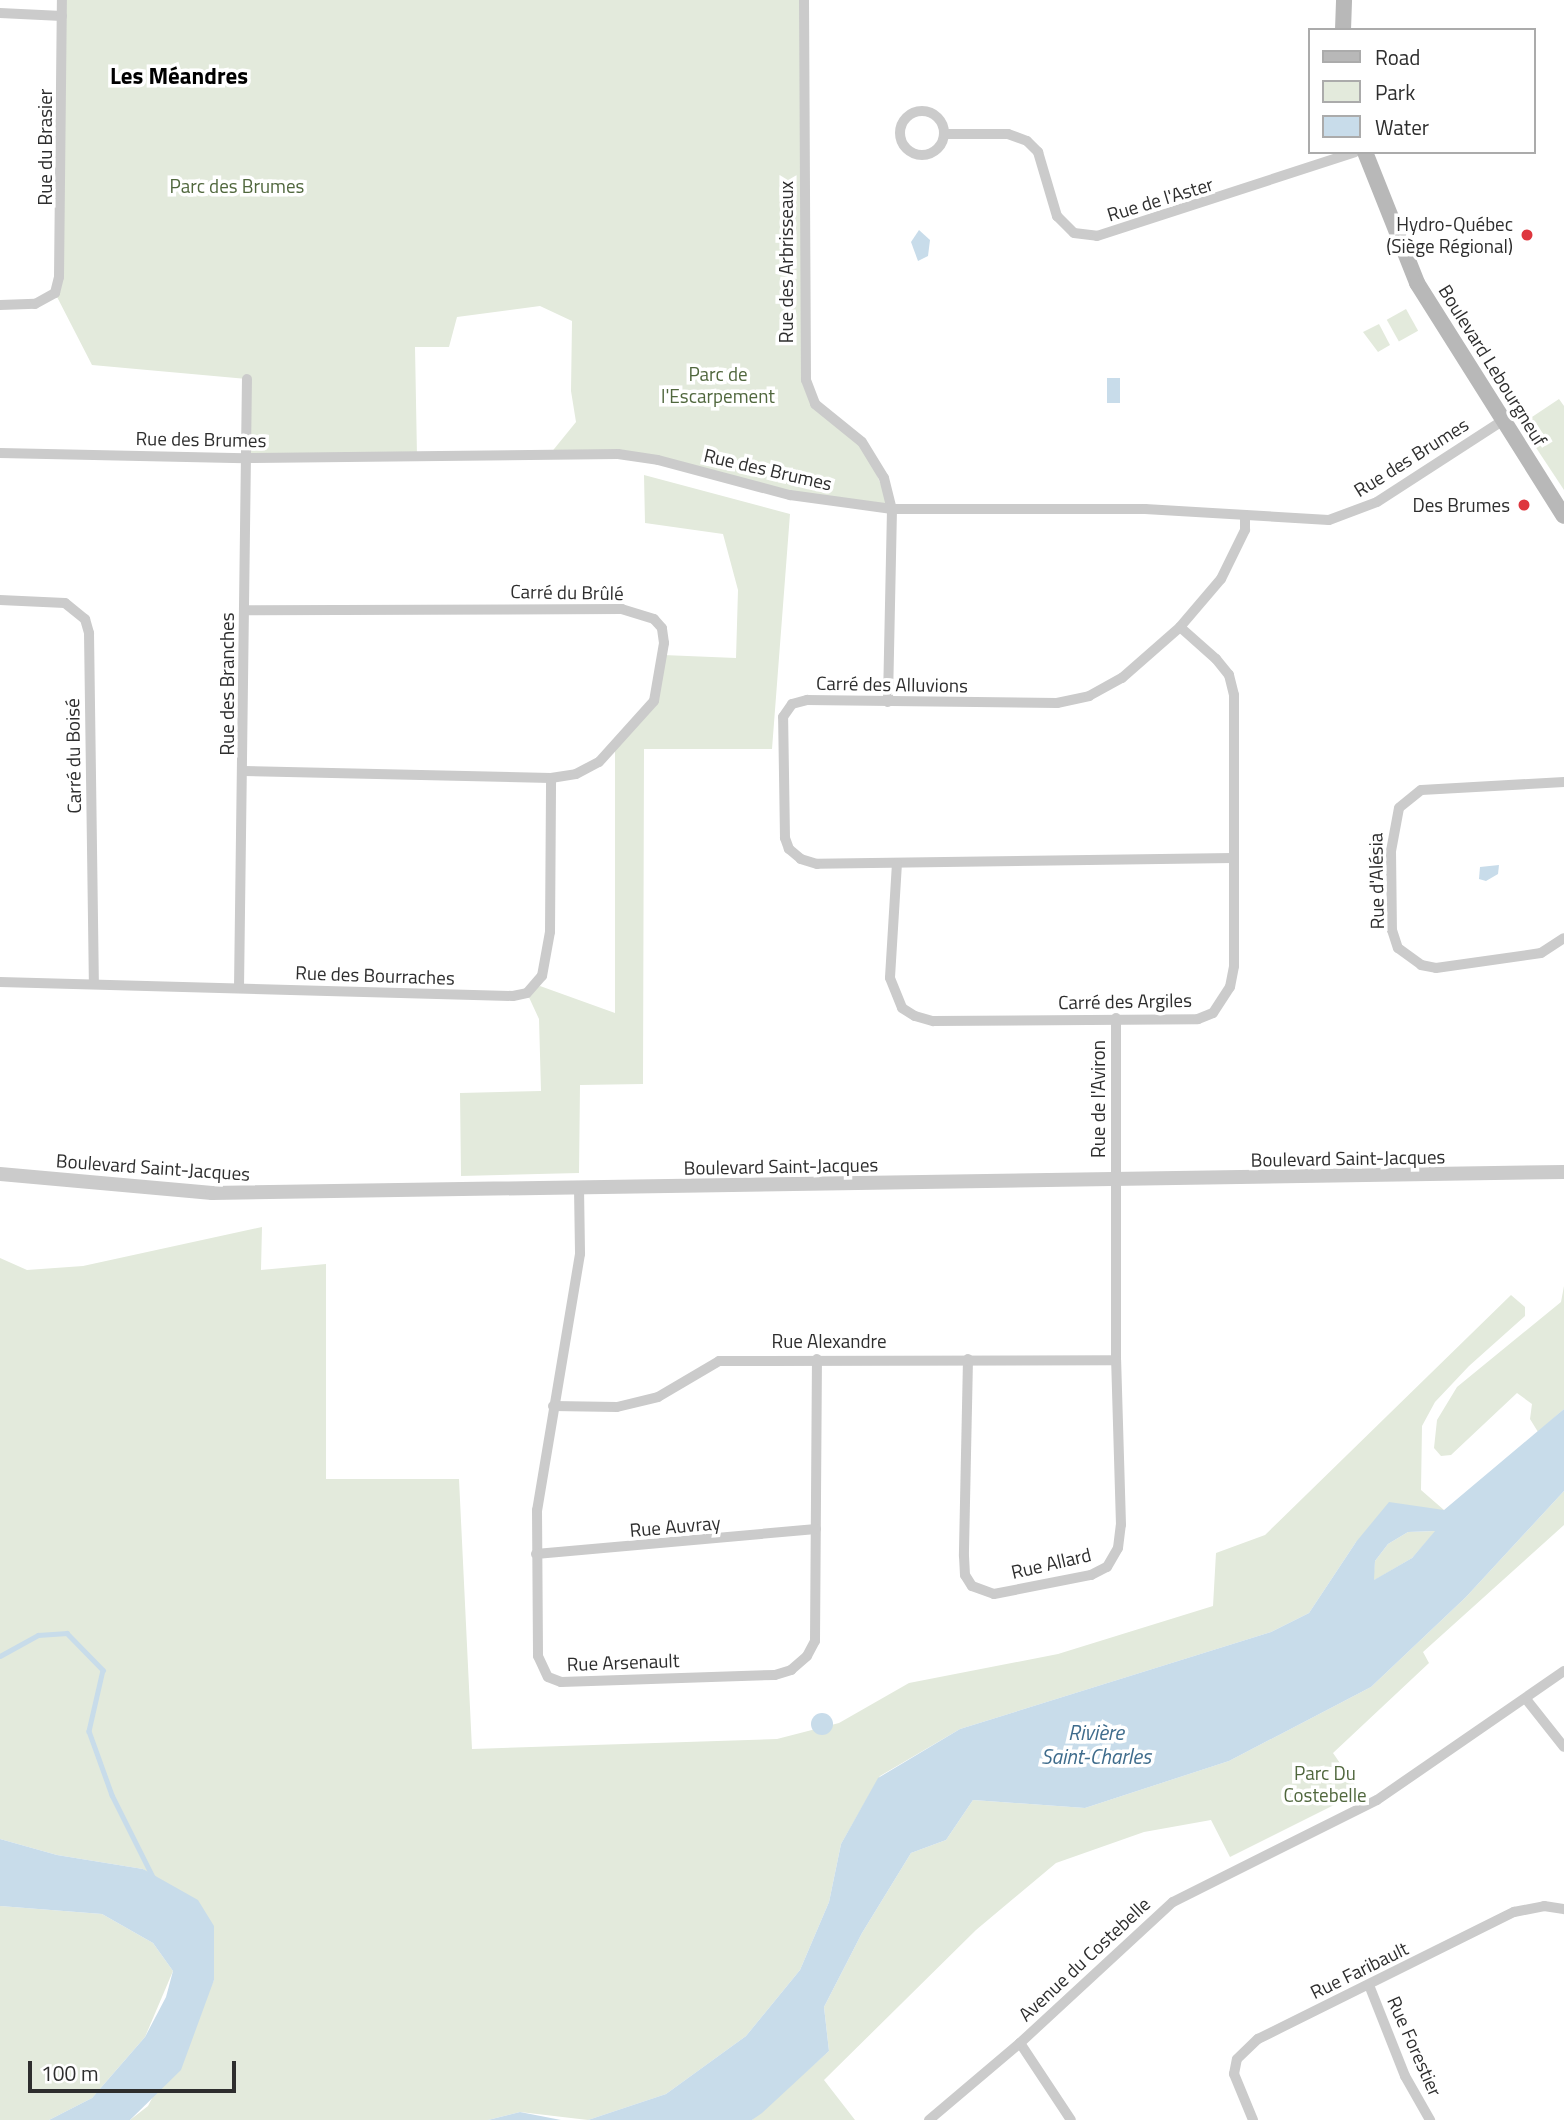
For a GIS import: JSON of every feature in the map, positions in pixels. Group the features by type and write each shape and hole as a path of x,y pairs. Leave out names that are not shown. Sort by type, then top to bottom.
{"main road":[{"path":"1343,28 1344,0"},
{"name":"Boulevard Lebourgneuf","path":"1367,154 1418,283 1564,516"}],"street":[{"name":"Rue du Brasier","path":"0,305 36,304 55,293 63,251 62,0"},
{"name":"Rue des Arbrisseaux","path":"804,0 806,380 815,404 862,442 884,478 892,509 888,702"},
{"path":"0,13 62,16"},
{"path":"921,111 940,120 944,134 939,148 926,156 911,153 899,135 903,121 921,111"},
{"name":"Rue de l'Aster","path":"944,134 1007,134 1027,141 1038,152 1057,216 1074,233 1097,236 1349,154"},
{"name":"Rue des Branches","path":"239,988 244,771 247,379"},
{"name":"Rue des Brumes","path":"0,453 245,458 618,454 658,460 790,495 892,509 1145,509 1344,517 1377,502 1502,421"},
{"name":"Carré des Alluvions","path":"1233,858 817,863 794,855 785,838 783,718 792,704 807,700 1057,703 1089,695 1122,678 1180,627 1221,579 1245,530 1245,515"},
{"name":"Carré du Boisé","path":"0,600 65,603 85,619 89,633 94,983"},
{"name":"Carré du Brûlé","path":"244,771 551,778 576,774 599,762 654,701 664,643 662,628 654,619 622,609 245,610"},
{"name":"Carré des Argiles","path":"897,863 890,978 902,1008 933,1021 1198,1018 1222,1003 1234,966 1234,695 1223,667 1180,627"},
{"name":"Rue des Bourraches","path":"0,982 513,996 527,993 542,976 550,932 551,778"},
{"name":"Rue d'Alésia","path":"1564,782 1421,790 1399,808 1391,851 1392,930 1398,948 1421,965 1436,968 1541,953 1564,938"},
{"name":"Rue de l'Aviron","path":"1115,1181 1116,1018"},
{"name":"Boulevard Saint-Jacques","path":"0,1174 212,1193 1564,1172"},
{"name":"Rue Allard","path":"968,1359 965,1575 972,1586 994,1594 1091,1575 1107,1567 1118,1548 1121,1525 1116,1360 1115,1181"},
{"name":"Rue Arsenault","path":"579,1188 580,1254 537,1510 538,1656 548,1677 561,1682 775,1675 791,1670 815,1641 817,1359"},
{"name":"Rue Alexandre","path":"553,1406 617,1407 658,1397 719,1361 1116,1360"},
{"name":"Rue Auvray","path":"536,1555 816,1529"},
{"name":"Avenue du Costebelle","path":"929,2120 1020,2043 1172,1902 1377,1800 1564,1671"},
{"path":"1526,1699 1564,1747"},
{"name":"Rue Faribault","path":"1253,2120 1234,2074 1245,2049 1514,1912 1544,1906 1564,1909"},
{"name":"Rue Forestier","path":"1369,1985 1405,2076 1430,2120"},
{"path":"1020,2043 1071,2120"}],"green space":[{"path":"62,0 804,0 806,380 815,404 862,442 892,509 821,501 658,460 550,454 576,422 571,391 572,321 540,306 457,317 449,347 415,347 417,456 245,458 247,379 92,365 55,293"},
{"path":"1406,309 1418,331 1399,342 1387,320"},
{"path":"1379,324 1390,345 1378,352 1363,332"},
{"path":"1559,399 1564,406 1564,490 1525,431 1529,419"},
{"path":"644,475 790,514 772,749 644,749 643,1084 580,1085 579,1173 461,1176 460,1093 541,1091 539,1019 527,993 540,986 615,1013 615,745 654,701 663,655 736,658 738,590 723,534 645,523"},
{"path":"262,1227 261,1270 326,1264 326,1479 459,1479 472,1749 777,1739 839,1723 909,1683 1058,1654 1213,1606 1216,1553 1265,1535 1511,1295 1525,1307 1525,1316 1469,1366 1435,1402 1422,1426 1421,1490 1444,1510 1356,1542 1309,1613 1271,1632 960,1729 880,1776 841,1844 829,1902 800,1970 746,2036 666,2094 588,2120 520,2112 488,2120 130,2120 148,2106 214,1980 153,1877 143,1869 57,1855 0,1839 0,1258 27,1270 83,1266"},
{"path":"1564,1286 1564,1409 1538,1432 1530,1419 1532,1404 1517,1393 1451,1455 1441,1456 1434,1448 1437,1420 1457,1387 1561,1302"},
{"name":"Parc Du Costebelle","path":"1564,1491 1564,1525 1423,1652 1429,1663 1333,1753 1360,1792 1230,1857 1211,1820 1144,1832 1056,1863 976,1930 824,2080 855,2120 752,2120 829,2051 824,2007 862,1933 911,1853 946,1840 973,1800 1085,1808 1229,1761 1371,1687 1466,1597"},
{"path":"1436,1531 1412,1558 1373,1581 1375,1561 1388,1544 1408,1532"},
{"path":"0,1906 102,1914 153,1943 173,1971 145,2037 92,2098 49,2120 0,2120"}],"water":[{"path":"919,230 930,240 928,256 918,261 911,242"},
{"path":"1107,378 1120,378 1120,403 1107,403"},
{"path":"1499,865 1498,874 1486,881 1479,879 1480,867"},
{"name":"Rivière Saint-Charles","path":"1564,1409 1564,1491 1466,1597 1371,1687 1229,1761 1085,1808 973,1800 946,1840 911,1853 862,1933 824,2007 829,2051 762,2113 752,2120 588,2120 666,2094 746,2036 800,1970 829,1902 841,1844 878,1778 960,1729 1271,1632 1309,1613 1356,1542 1389,1502 1444,1510","holes":["1435,1531 1412,1558 1374,1580 1375,1561 1388,1544 1408,1532"]},
{"path":"822,1713 830,1716 833,1724 830,1732 822,1735 814,1732 811,1724 814,1716"},
{"path":"0,1839 57,1855 143,1869 198,1900 214,1926 214,1980 181,2070 130,2120 49,2120 92,2098 145,2037 166,1997 173,1971 153,1943 102,1914 0,1906"},
{"path":"520,2112 561,2120 488,2120"}],"waterway":[{"path":"0,1656 38,1635 67,1633 103,1670 89,1731 112,1795 153,1877"}],"place":[{"name":"Hydro-Québec (Siège Régional)","path":"1527,235"},
{"name":"Des Brumes","path":"1524,505"}],"district":[{"name":"Les Méandres","path":"179,76"}],"park label":[{"name":"Parc des Brumes","path":"237,186"},
{"name":"Parc de l'Escarpement","path":"718,385"}]}
